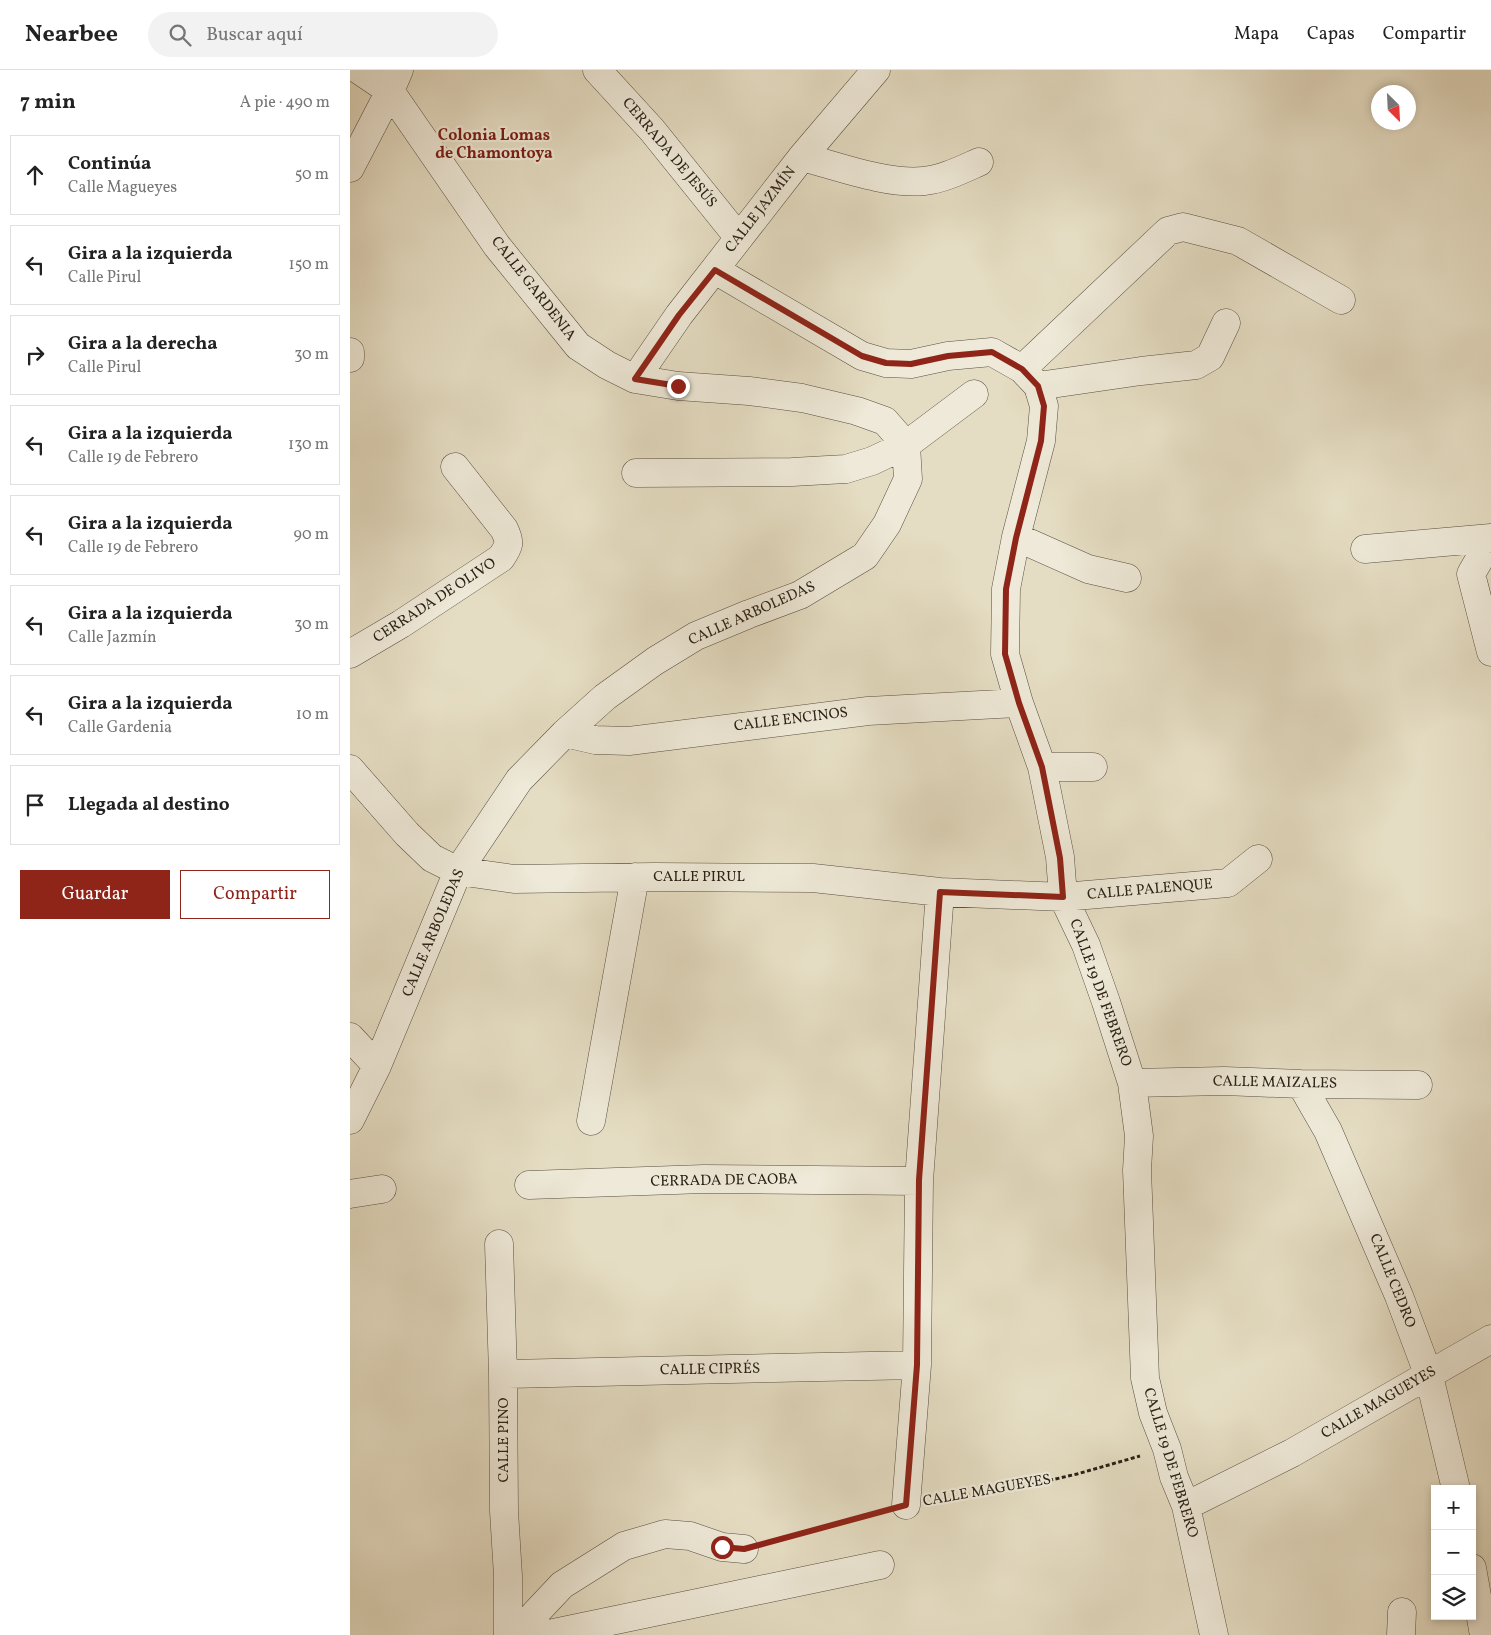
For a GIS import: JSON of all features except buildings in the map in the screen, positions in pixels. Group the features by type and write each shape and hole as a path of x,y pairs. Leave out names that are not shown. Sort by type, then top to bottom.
{"street":[{"path":"350,168 394,81 359,70"},
{"name":"CERRADA DE JESÚS","path":"597,70 652,130 739,238"},
{"name":"CALLE JAZMÍN","path":"635,379 679,315 802,157 876,70"},
{"name":"CALLE GARDENIA","path":"394,81 497,246 578,346 607,366 635,379 678,386 749,391 802,398 848,409 885,421 906,444"},
{"path":"802,157 897,181 924,181 952,174 979,162"},
{"path":"1030,377 1168,231 1183,227 1238,241 1341,300"},
{"path":"715,270 862,356 886,363 911,364 948,356 992,352 1030,377 1141,371 1196,365 1210,357 1226,323"},
{"path":"350,352 350,358"},
{"name":"CALLE 19 DE FEBRERO","path":"1030,377 1044,406 1041,441 1016,538 1006,589 1005,654 1019,703 1042,767 1060,858 1063,897 1086,945 1132,1083 1138,1136 1137,1170 1145,1378 1153,1413 1167,1449 1174,1477 1186,1506 1214,1635"},
{"path":"636,473 792,472 846,469 872,460 906,444 974,394"},
{"name":"CALLE ARBOLEDAS","path":"350,1120 377,1066 458,871 519,780 565,733 605,697 655,661 696,636 749,614 800,596 865,556 887,524 908,479 906,444"},
{"name":"CERRADA DE OLIVO","path":"350,654 401,624 501,558 509,546 508,537 504,529 455,467"},
{"path":"1016,538 1088,569 1127,578"},
{"path":"1365,549 1491,539"},
{"path":"1491,539 1471,574 1491,652"},
{"name":"CALLE ENCINOS","path":"565,733 595,740 629,742 868,711 1019,703"},
{"path":"1042,767 1093,767"},
{"name":"CALLE PIRUL","path":"350,769 407,834 432,858 458,871 514,879 635,877 813,878 940,892 1063,897"},
{"name":"CALLE PALENQUE","path":"1063,897 1228,883 1258,860"},
{"path":"591,1121 635,877"},
{"path":"906,1505 917,1365 919,1180 940,892"},
{"path":"350,1037 377,1066"},
{"name":"CALLE MAIZALES","path":"1132,1083 1224,1081 1418,1085"},
{"name":"CALLE CEDRO","path":"1301,1084 1328,1131 1399,1296 1428,1376 1455,1485"},
{"name":"CERRADA DE CAOBA","path":"529,1186 704,1179 919,1180"},
{"path":"350,1194 382,1188"},
{"name":"CALLE PINO","path":"500,1244 508,1635"},
{"name":"CALLE MAGUEYES","path":"1186,1506 1292,1453 1491,1339"},
{"name":"CALLE CIPRÉS","path":"503,1374 917,1365"},
{"path":"515,1635 562,1585 624,1546 665,1534 690,1536 722,1547 744,1549"},
{"path":"544,1635 880,1565"},
{"path":"1473,1575 1484,1635"}],"path":[{"name":"CALLE MAGUEYES","path":"744,1549 906,1505 1021,1487 1077,1474 1167,1449"}],"district":[{"name":"Colonia Lomas de Chamontoya","path":"494,145"}],"route":[{"path":"678,386 635,379 679,315 715,270 741,287 862,356 886,363 911,364 948,356 992,352 1022,369 1038,386 1044,406 1041,441 1016,538 1006,589 1005,654 1019,703 1042,767 1060,858 1063,897 940,892 919,1180 917,1365 906,1505 744,1549 722,1547"}]}
